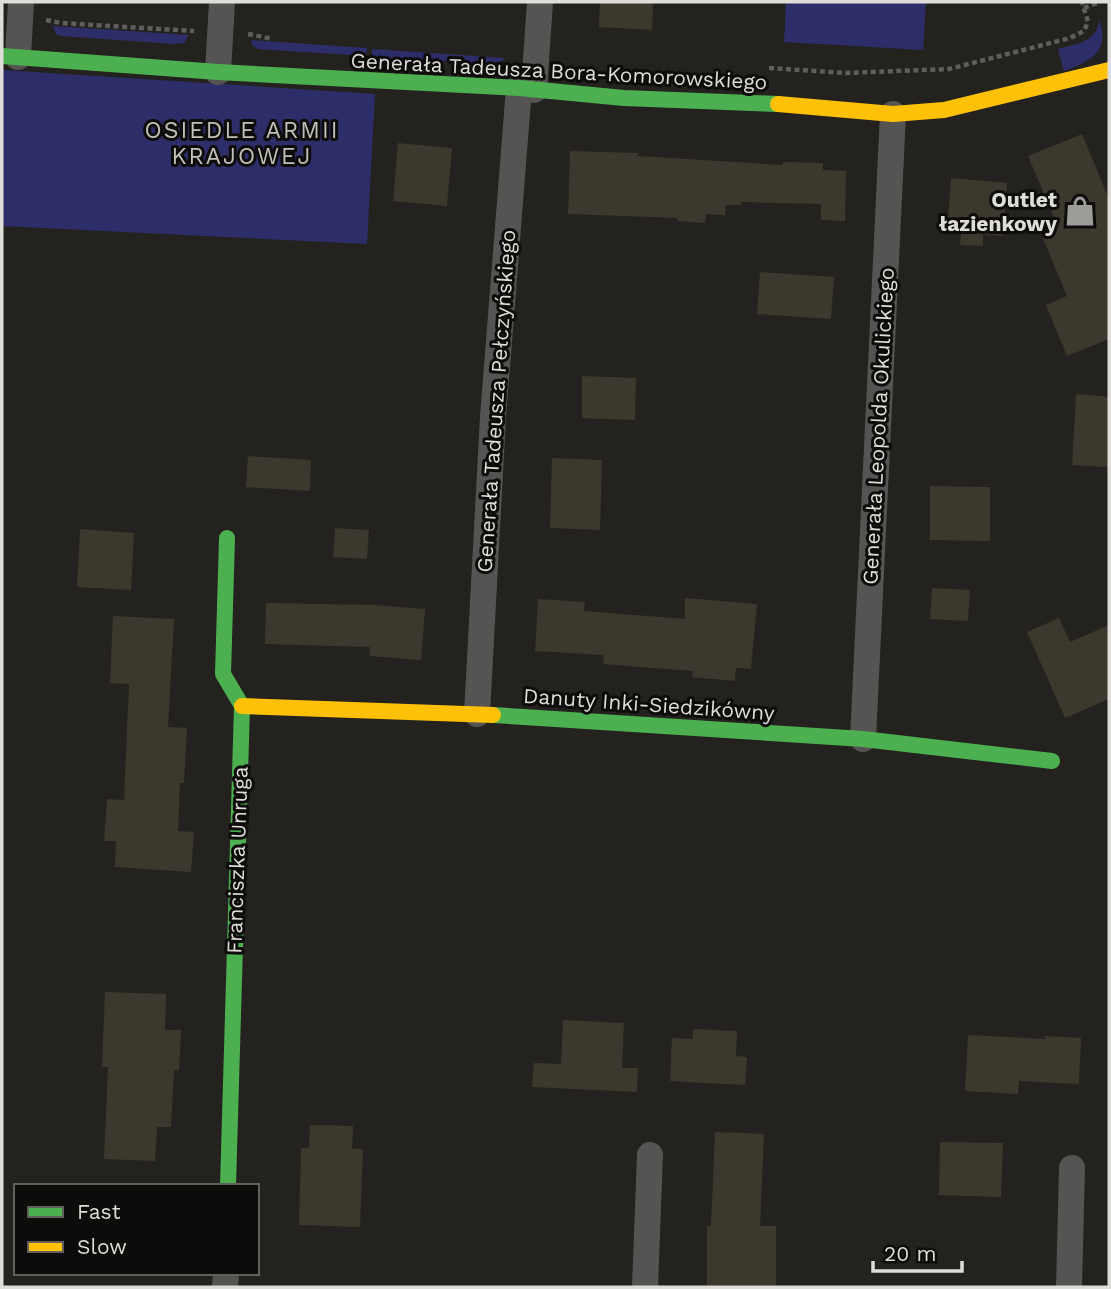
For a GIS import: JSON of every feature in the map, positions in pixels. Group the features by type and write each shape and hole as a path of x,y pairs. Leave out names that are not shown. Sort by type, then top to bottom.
{"street":[{"name":"Generała Tadeusza Pełczyńskiego","path":"477,714 493,417 526,89 540,2"},
{"path":"10,57 21,8"},
{"path":"218,72 221,14"},
{"name":"Generała Tadeusza Bora-Komorowskiego","path":"10,57 526,89 624,98 773,104 893,114 944,110 1109,71"},
{"name":"Generała Leopolda Okulickiego","path":"863,738 893,114"},
{"path":"228,538 223,674 242,706"},
{"name":"Danuty Inki-Siedzikówny","path":"242,706 477,714 863,738 1052,761"},
{"name":"Franciszka Unruga","path":"228,1184 242,706"},
{"path":"645,1287 650,1156"},
{"path":"1069,1287 1072,1168"}],"path":[{"path":"757,68 783,67 846,72 949,69 1070,38 1084,31 1088,22 1082,2"},
{"path":"1084,8 1100,2"},
{"path":"21,8 61,23 186,32 221,14 265,38 278,39"}],"shaded area":[{"path":"786,2 926,2 923,50 784,42"},
{"path":"1099,19 1102,40 1096,54 1064,71 1058,49 1091,37 1098,27"},
{"path":"53,26 189,35 184,43 175,44 60,36 56,34"},
{"path":"251,40 367,48 366,56 258,49 253,46"},
{"path":"372,49 505,58 498,64 372,57"},
{"path":"2,70 375,94 367,244 2,226"}],"building":[{"path":"600,2 653,2 652,30 599,27"},
{"path":"1082,134 1109,199 1109,339 1067,356 1046,305 1067,296 1040,231 1057,224 1028,156"},
{"path":"398,143 452,148 447,206 393,201"},
{"path":"570,151 638,153 638,156 783,165 783,162 823,163 823,170 846,171 845,221 821,220 821,204 741,202 741,205 726,205 725,215 706,214 705,223 678,221 678,218 568,214"},
{"path":"951,178 1007,183 1003,236 983,234 983,246 960,245 961,234 947,233"},
{"path":"760,272 834,277 831,319 757,314"},
{"path":"582,376 636,378 635,420 582,418"},
{"path":"1076,394 1109,397 1109,467 1072,465"},
{"path":"248,456 311,460 310,491 246,487"},
{"path":"552,458 602,460 600,530 550,528"},
{"path":"930,486 990,487 990,541 930,540"},
{"path":"335,528 369,530 367,559 333,557"},
{"path":"80,529 134,533 131,590 77,587"},
{"path":"932,588 970,590 968,621 930,619"},
{"path":"685,598 757,604 751,669 736,668 735,681 692,677 693,671 603,664 604,655 535,651 538,599 585,602 584,611 685,619"},
{"path":"266,603 425,609 421,660 369,656 370,647 265,644"},
{"path":"113,616 174,619 168,727 187,728 184,783 180,783 178,831 194,832 191,872 115,867 116,841 104,841 107,799 124,800 129,684 110,683"},
{"path":"1059,618 1070,642 1109,625 1109,699 1065,718 1027,632"},
{"path":"105,992 166,994 165,1030 181,1030 179,1070 174,1070 171,1127 157,1127 155,1161 104,1159 108,1067 102,1067"},
{"path":"563,1020 624,1023 622,1068 638,1068 637,1092 532,1087 534,1063 561,1064"},
{"path":"693,1029 737,1031 736,1056 747,1057 745,1085 670,1081 672,1038 693,1039"},
{"path":"968,1035 1081,1038 1079,1084 1019,1081 1018,1094 965,1091"},
{"path":"310,1125 353,1126 352,1149 363,1149 360,1227 299,1225 301,1148 309,1148"},
{"path":"715,1132 764,1134 760,1226 776,1226 776,1285 707,1285 707,1226 711,1226"},
{"path":"940,1142 1003,1143 1001,1197 939,1195"}],"traffic: fast":[{"path":"2,56 218,72 519,88 624,98 778,104"},
{"path":"227,538 223,674 242,706 228,1184"},
{"path":"493,715 863,739 1052,761"}],"traffic: slow":[{"path":"778,104 893,114 944,110 1109,70"},
{"path":"242,706 493,715"}],"place":[{"name":"Outlet łazienkowy","path":"1080,211"}],"district":[{"name":"OSIEDLE ARMII KRAJOWEJ","path":"242,143"}]}
